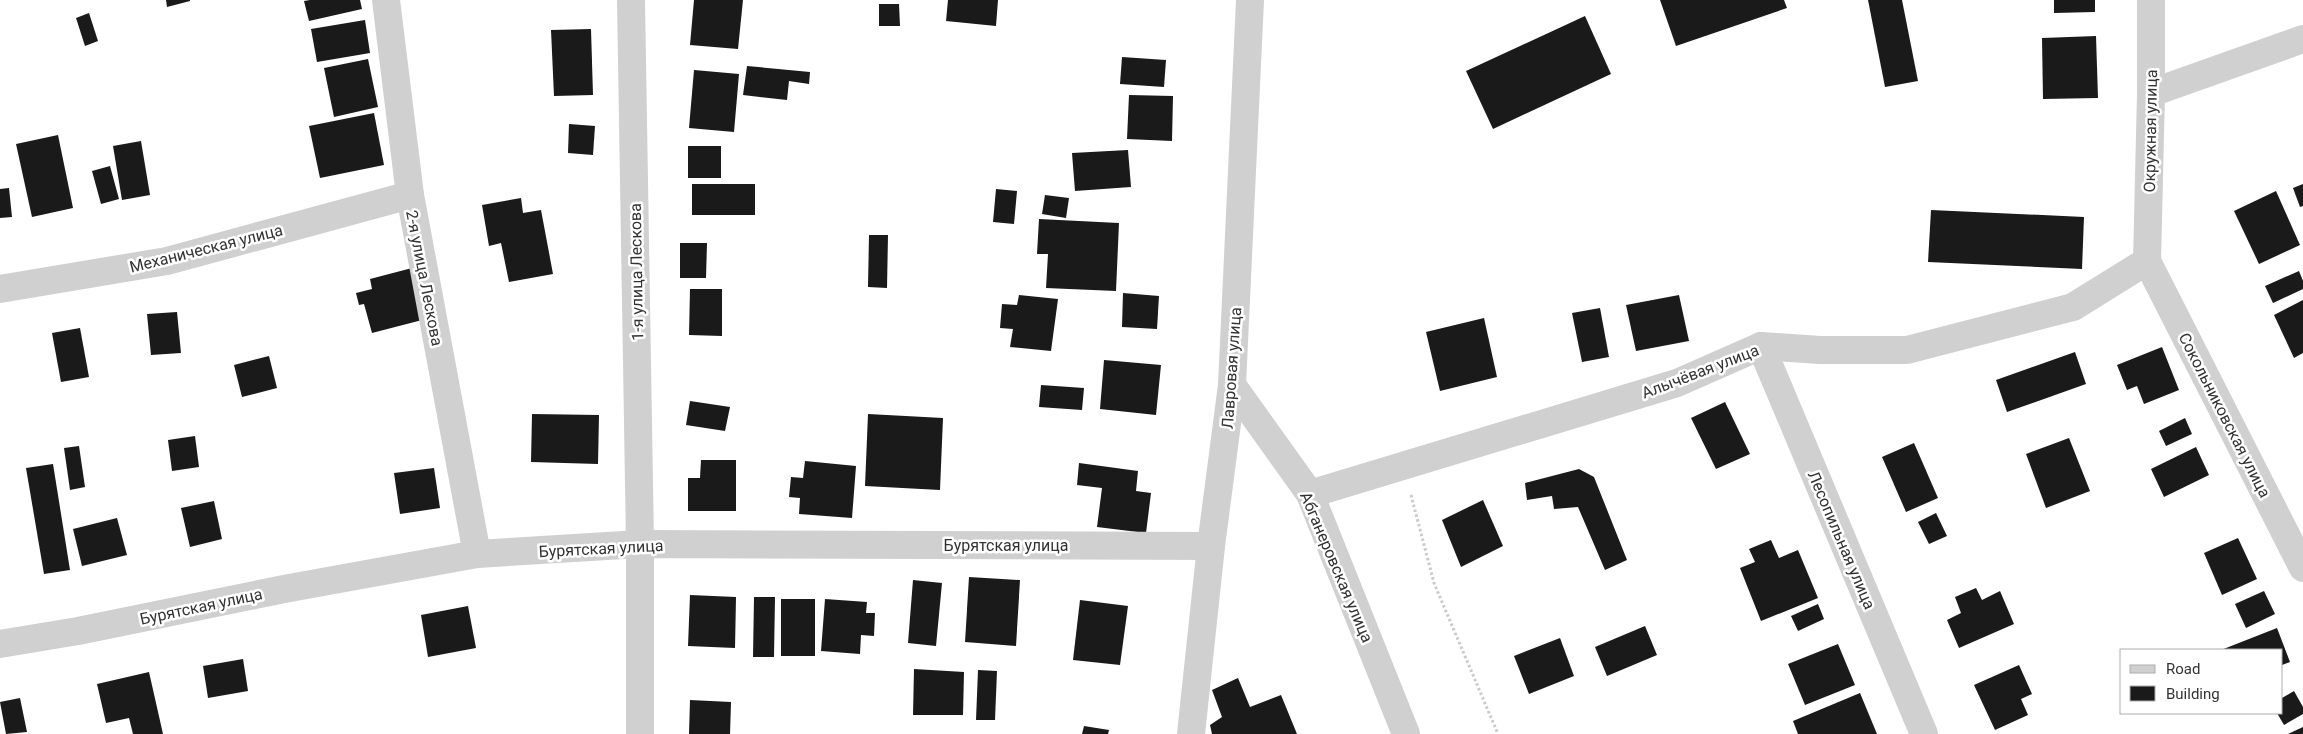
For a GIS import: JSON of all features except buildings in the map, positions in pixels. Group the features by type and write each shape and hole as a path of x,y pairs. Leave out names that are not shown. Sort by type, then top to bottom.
{"street":[{"name":"2-я улица Лескова","path":"386,0 410,195 477,554"},
{"name":"1-я улица Лескова","path":"631,0 640,544 640,734"},
{"name":"Лавровая улица","path":"1191,734 1211,546 1232,385 1250,0"},
{"name":"Окружная улица","path":"2147,261 2151,0"},
{"path":"2151,93 2303,39"},
{"name":"Механическая улица","path":"0,289 167,261 410,195"},
{"name":"Алычёвая улица","path":"1310,494 1677,383 1761,346 1820,350 1906,350 2073,307 2147,261"},
{"name":"Сокольниковская улица","path":"2147,261 2303,568"},
{"name":"Лесопильная улица","path":"1761,346 1924,734"},
{"name":"Абганеровская улица","path":"1232,385 1310,494 1406,734"},
{"name":"Бурятская улица","path":"0,644 78,631 284,589 477,554 640,544 1211,546"}],"path":[{"path":"1404,467 1434,583 1498,734"}]}
